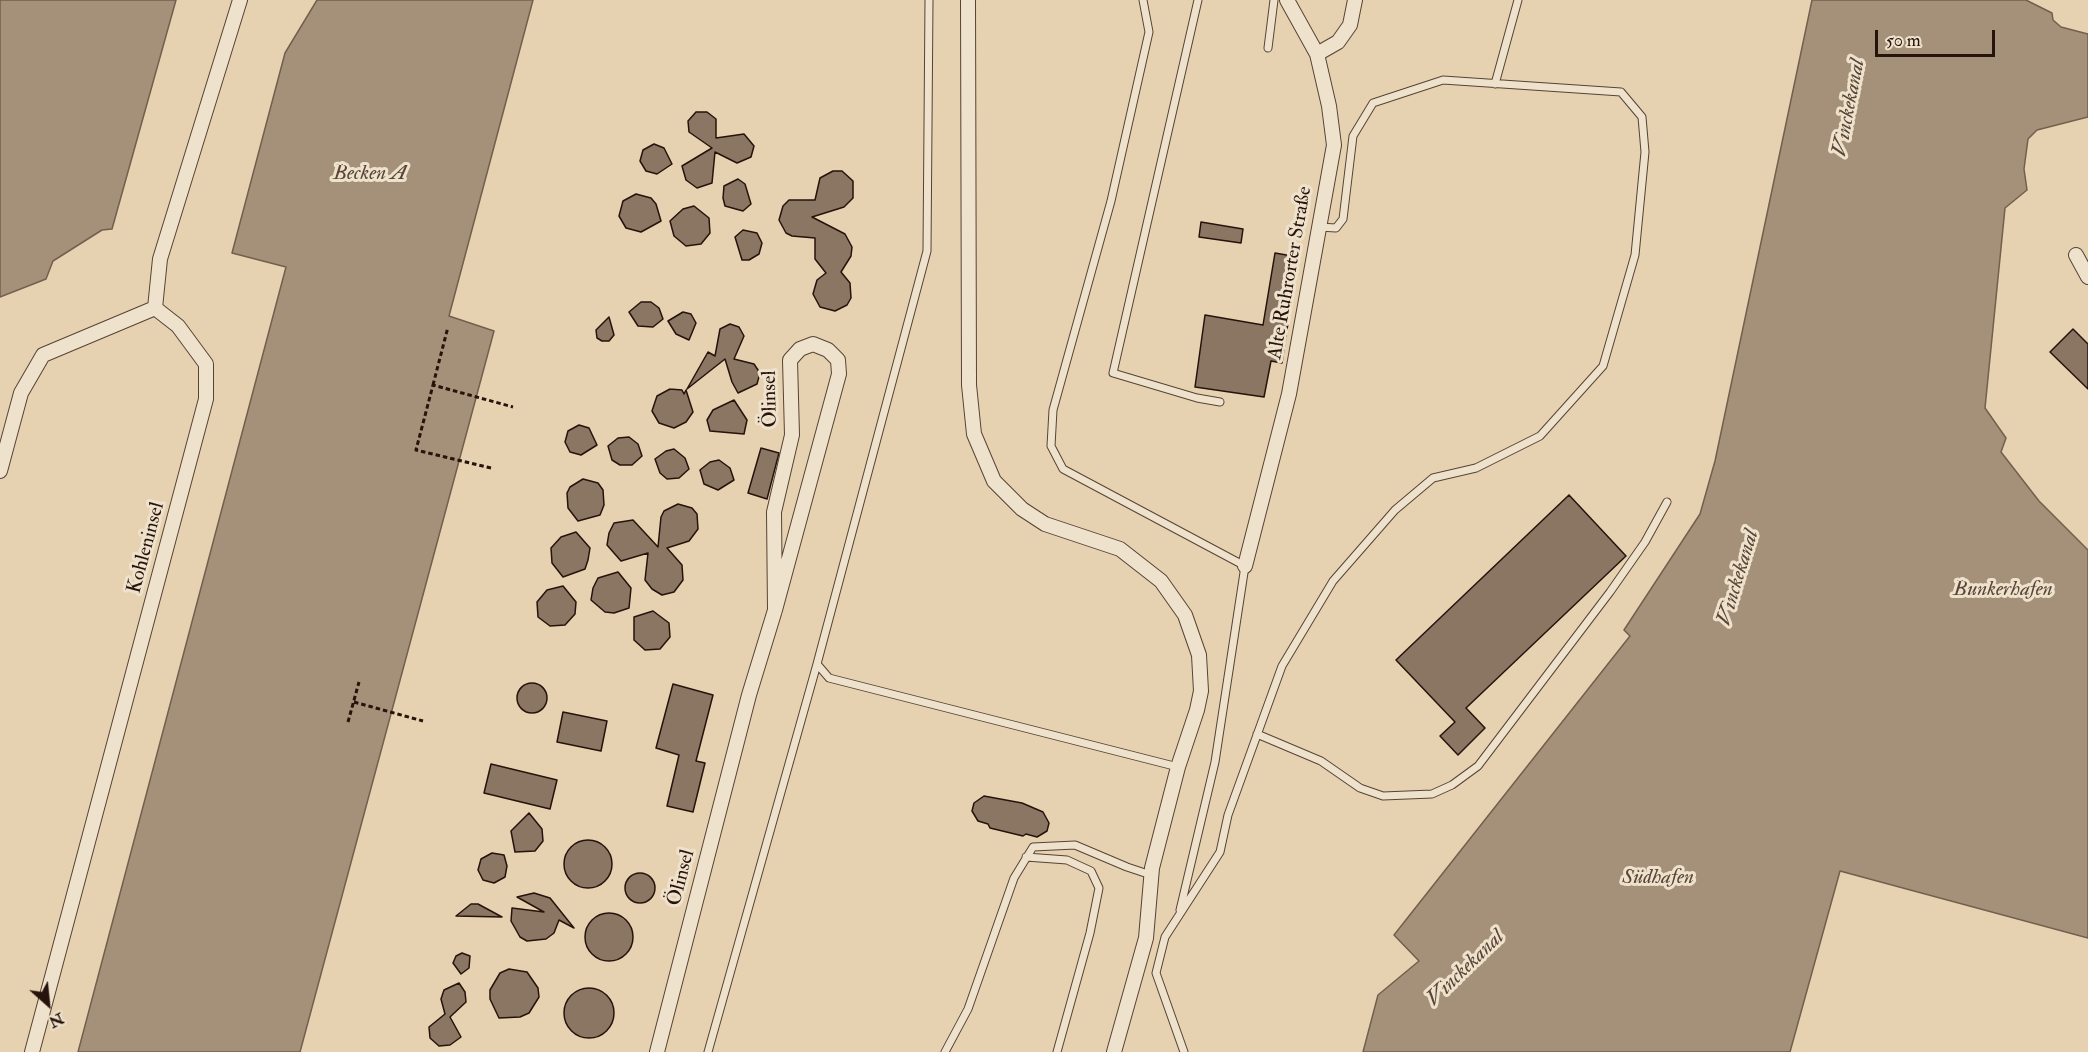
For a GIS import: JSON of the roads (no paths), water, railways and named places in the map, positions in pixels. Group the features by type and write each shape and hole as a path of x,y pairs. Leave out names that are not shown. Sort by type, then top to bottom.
{"street":[{"path":"0,471 21,393 44,355 155,308 160,259 240,0"},
{"path":"968,0 969,385 974,434 994,481 1012,501 1045,524 1120,549 1151,571 1178,603 1195,639 1201,690 1197,710 1178,767 1151,875 1146,938 1114,1052"},
{"name":"Alte Ruhrorter Straße","path":"1245,566 1289,394 1334,145 1329,106 1317,54 1287,0"},
{"path":"1317,54 1338,42 1350,25 1355,0"},
{"path":"2076,255 2088,277"},
{"name":"Kohleninsel","path":"32,1052 206,399 207,364 178,326 155,308"},
{"name":"Ölinsel","path":"657,1052 749,695 775,610 838,374 838,360 828,350 813,344 800,349 790,360 792,435 774,512 775,610"}],"lane":[{"path":"708,1052 817,664 927,251 928,0"},
{"path":"1143,0 1149,32 1110,201 1053,410 1051,446 1063,469 1245,566 1215,762 1178,917"},
{"path":"1198,0 1113,373 1197,398 1220,402"},
{"path":"1268,48 1274,0"},
{"path":"1495,84 1518,0"},
{"path":"1184,1052 1156,973 1165,937 1220,852 1228,815 1282,666 1333,580 1395,510 1432,478 1476,468 1540,436 1604,366 1635,255 1645,152 1642,117 1621,92 1443,80 1373,103 1353,136 1343,219 1336,228 1319,227"},
{"path":"1257,734 1321,761 1360,788 1383,796 1432,795 1452,785 1478,766 1610,592 1645,542 1667,502"},
{"path":"817,664 829,678 1143,760 1178,767"},
{"path":"945,1052 968,1010 1014,878 1033,847 1075,845 1151,875"},
{"path":"1026,857 1067,860 1091,871 1099,888 1090,933 1057,1052"}],"water":[{"path":"0,0 176,0 112,229 102,230 53,261 46,279 0,297"},
{"name":"Becken A","path":"317,0 533,0 449,316 494,331 300,1052 78,1052 286,267 232,253 285,53"},
{"path":"1812,0 2026,0 2052,13 2053,20 2061,27 2088,34 2088,117 2037,130 2028,139 2024,169 2027,190 2005,208 1985,408 2006,438 2001,452 2039,501 2088,550 2088,938 1840,871 1790,1052 1363,1052 1378,995 1419,961 1394,935 1630,636 1624,630 1700,514 1715,461"}],"water label":[{"name":"Vinckekanal","path":"1850,108"},
{"name":"Vinckekanal","path":"1739,578"},
{"name":"Bunkerhafen","path":"2003,590"},
{"name":"Südhafen","path":"1658,878"},
{"name":"Vinckekanal","path":"1466,969"}]}
